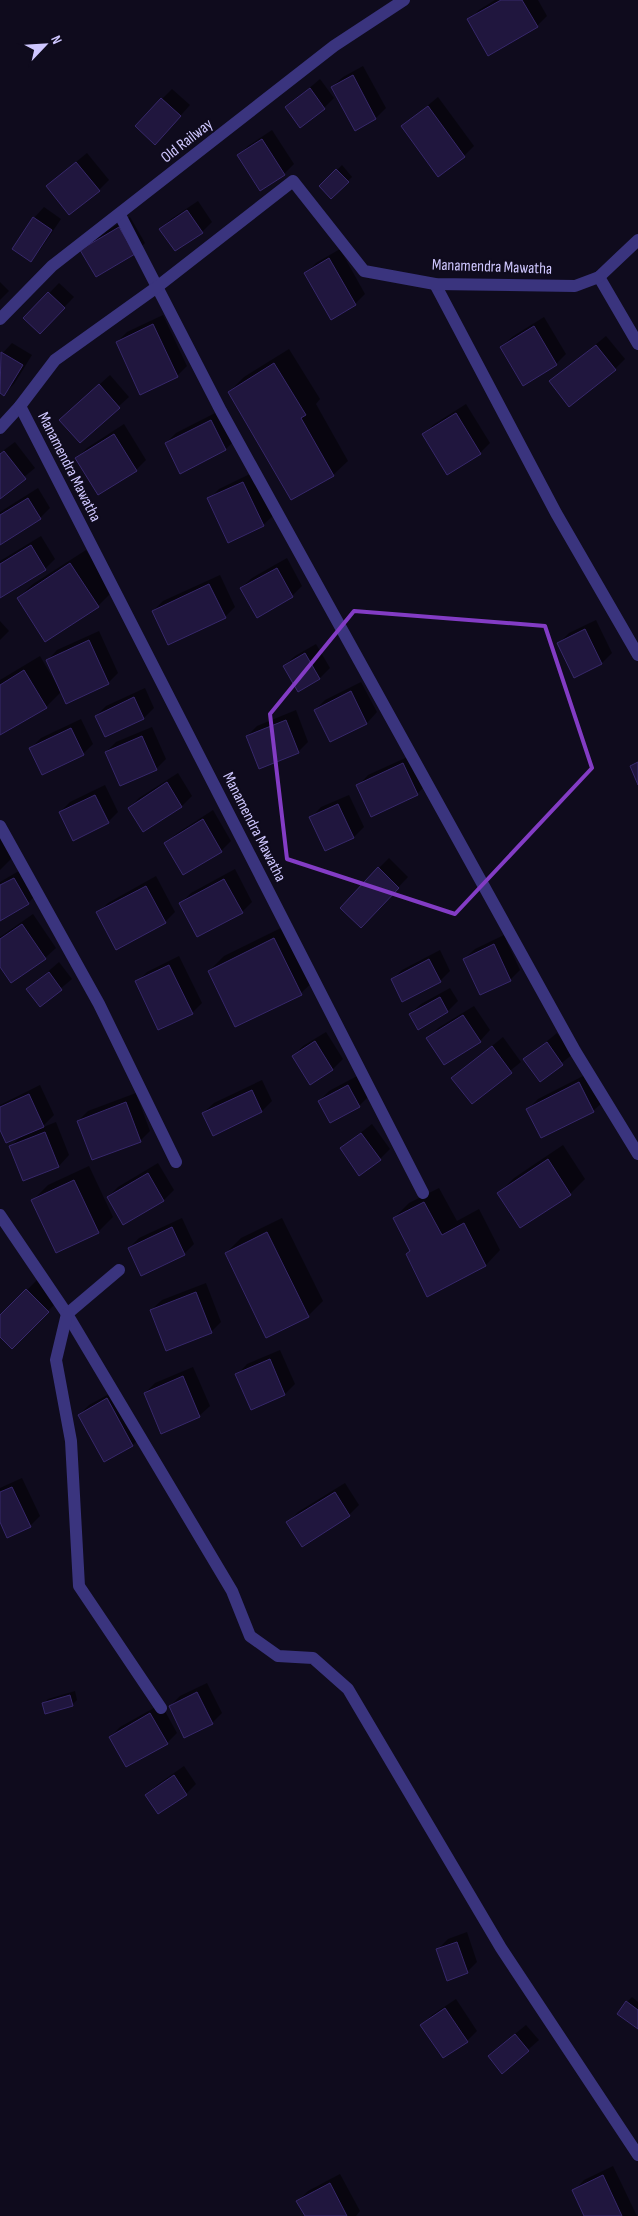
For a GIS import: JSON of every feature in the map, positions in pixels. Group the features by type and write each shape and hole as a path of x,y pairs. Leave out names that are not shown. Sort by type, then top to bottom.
{"street":[{"name":"Old Railway","path":"0,318 52,266 120,215 334,46 404,0"},
{"name":"Manamendra Mawatha","path":"423,1193 20,406 55,360 157,287 293,181 364,270 435,284 575,286 599,277 638,240"},
{"path":"120,215 221,411 551,1008 638,1154"},
{"path":"599,277 638,344"},
{"path":"435,284 556,512 638,655"},
{"path":"0,428 20,406"},
{"path":"0,826 100,1004 176,1162"},
{"path":"0,1215 67,1314 232,1591 250,1636 278,1656 313,1658 348,1688 501,1948 638,2155"},
{"path":"119,1270 67,1314 56,1360 71,1442 79,1586 161,1708"}],"highlighted area":[{"path":"354,611 545,626 592,768 455,914 287,859 270,714"}],"building":[{"path":"501,0 522,0 538,27 488,56 467,19"},
{"path":"353,75 376,119 355,131 331,87"},
{"path":"310,88 325,109 300,128 285,107"},
{"path":"161,98 181,116 155,145 135,126"},
{"path":"428,106 465,157 438,177 401,126"},
{"path":"262,139 285,175 260,191 237,155"},
{"path":"76,162 100,191 69,215 46,186"},
{"path":"336,169 349,182 331,199 319,186"},
{"path":"187,210 203,233 175,251 159,229"},
{"path":"33,217 52,230 31,262 12,249"},
{"path":"119,227 135,254 96,277 80,250"},
{"path":"329,258 356,305 331,320 304,273"},
{"path":"48,292 65,308 40,334 23,318"},
{"path":"153,324 178,377 140,395 116,342"},
{"path":"534,326 557,365 523,386 500,347"},
{"path":"596,345 616,370 569,407 549,381"},
{"path":"1,352 23,365 4,396 0,393"},
{"path":"274,363 306,415 301,418 334,476 291,500 228,392"},
{"path":"99,384 120,408 80,443 59,420"},
{"path":"456,413 481,454 447,475 422,434"},
{"path":"211,420 226,450 180,474 165,443"},
{"path":"114,434 137,471 98,495 75,458"},
{"path":"4,451 26,479 0,499 0,454"},
{"path":"243,482 264,526 228,543 207,498"},
{"path":"28,498 41,519 0,545 0,515"},
{"path":"31,545 46,570 0,598 0,564"},
{"path":"70,563 99,607 45,642 17,598"},
{"path":"277,568 293,597 257,618 240,588"},
{"path":"209,584 226,618 168,645 152,611"},
{"path":"585,629 602,664 574,678 557,643"},
{"path":"89,640 109,684 66,704 46,660"},
{"path":"305,653 320,679 298,692 283,666"},
{"path":"24,670 47,708 0,735 0,685"},
{"path":"351,691 367,724 330,742 314,710"},
{"path":"134,697 144,719 105,737 95,716"},
{"path":"286,720 299,753 259,769 246,736"},
{"path":"71,728 84,755 42,775 29,748"},
{"path":"142,736 157,770 120,786 105,752"},
{"path":"638,762 638,785 630,766"},
{"path":"403,763 418,795 371,817 356,785"},
{"path":"167,782 182,807 143,832 128,808"},
{"path":"95,795 109,823 73,841 59,812"},
{"path":"338,804 354,838 325,851 309,817"},
{"path":"203,819 222,852 183,875 164,843"},
{"path":"378,867 399,888 361,928 340,908"},
{"path":"14,878 29,904 0,921 0,885"},
{"path":"224,879 243,913 197,937 179,903"},
{"path":"146,886 166,923 116,950 96,912"},
{"path":"22,924 46,959 11,983 0,967 0,939"},
{"path":"274,938 302,995 235,1027 208,971"},
{"path":"494,944 511,981 480,995 463,959"},
{"path":"429,959 441,982 402,1002 391,979"},
{"path":"169,965 193,1014 158,1030 135,981"},
{"path":"49,972 62,990 40,1007 26,989"},
{"path":"440,997 448,1012 418,1030 409,1014"},
{"path":"463,1015 481,1042 444,1065 426,1038"},
{"path":"315,1041 333,1070 310,1085 292,1056"},
{"path":"547,1042 563,1065 540,1082 523,1059"},
{"path":"492,1046 512,1073 472,1104 451,1078"},
{"path":"579,1082 594,1112 541,1138 526,1109"},
{"path":"348,1085 360,1107 330,1123 318,1101"},
{"path":"252,1090 262,1112 213,1136 202,1113"},
{"path":"29,1094 44,1127 6,1143 0,1130 0,1107"},
{"path":"126,1102 141,1142 92,1160 77,1121"},
{"path":"45,1132 59,1167 23,1181 9,1146"},
{"path":"361,1133 381,1160 359,1176 340,1148"},
{"path":"548,1159 571,1195 520,1228 497,1193"},
{"path":"148,1173 164,1201 123,1225 107,1197"},
{"path":"74,1180 99,1233 56,1253 31,1200"},
{"path":"424,1202 442,1235 464,1223 486,1266 427,1297 406,1254 410,1251 393,1218"},
{"path":"172,1227 185,1255 141,1276 128,1248"},
{"path":"267,1232 309,1317 266,1338 225,1253"},
{"path":"26,1289 49,1312 12,1349 0,1337 0,1315"},
{"path":"196,1292 212,1333 166,1351 150,1310"},
{"path":"270,1359 285,1395 251,1410 235,1374"},
{"path":"183,1376 200,1417 161,1434 144,1393"},
{"path":"107,1398 133,1446 104,1462 78,1415"},
{"path":"12,1487 31,1527 7,1538 0,1522 0,1492"},
{"path":"335,1492 350,1516 302,1547 286,1522"},
{"path":"197,1692 213,1724 184,1738 169,1706"},
{"path":"70,1695 73,1706 45,1714 42,1703"},
{"path":"150,1713 168,1744 126,1767 109,1737"},
{"path":"174,1775 187,1795 158,1814 145,1795"},
{"path":"457,1942 468,1973 447,1981 436,1949"},
{"path":"626,2001 638,2010 638,2029 617,2014"},
{"path":"445,2008 468,2042 443,2058 420,2025"},
{"path":"515,2034 529,2051 502,2074 488,2056"},
{"path":"603,2175 622,2216 584,2216 572,2190"},
{"path":"330,2183 347,2216 305,2216 296,2201"}]}
